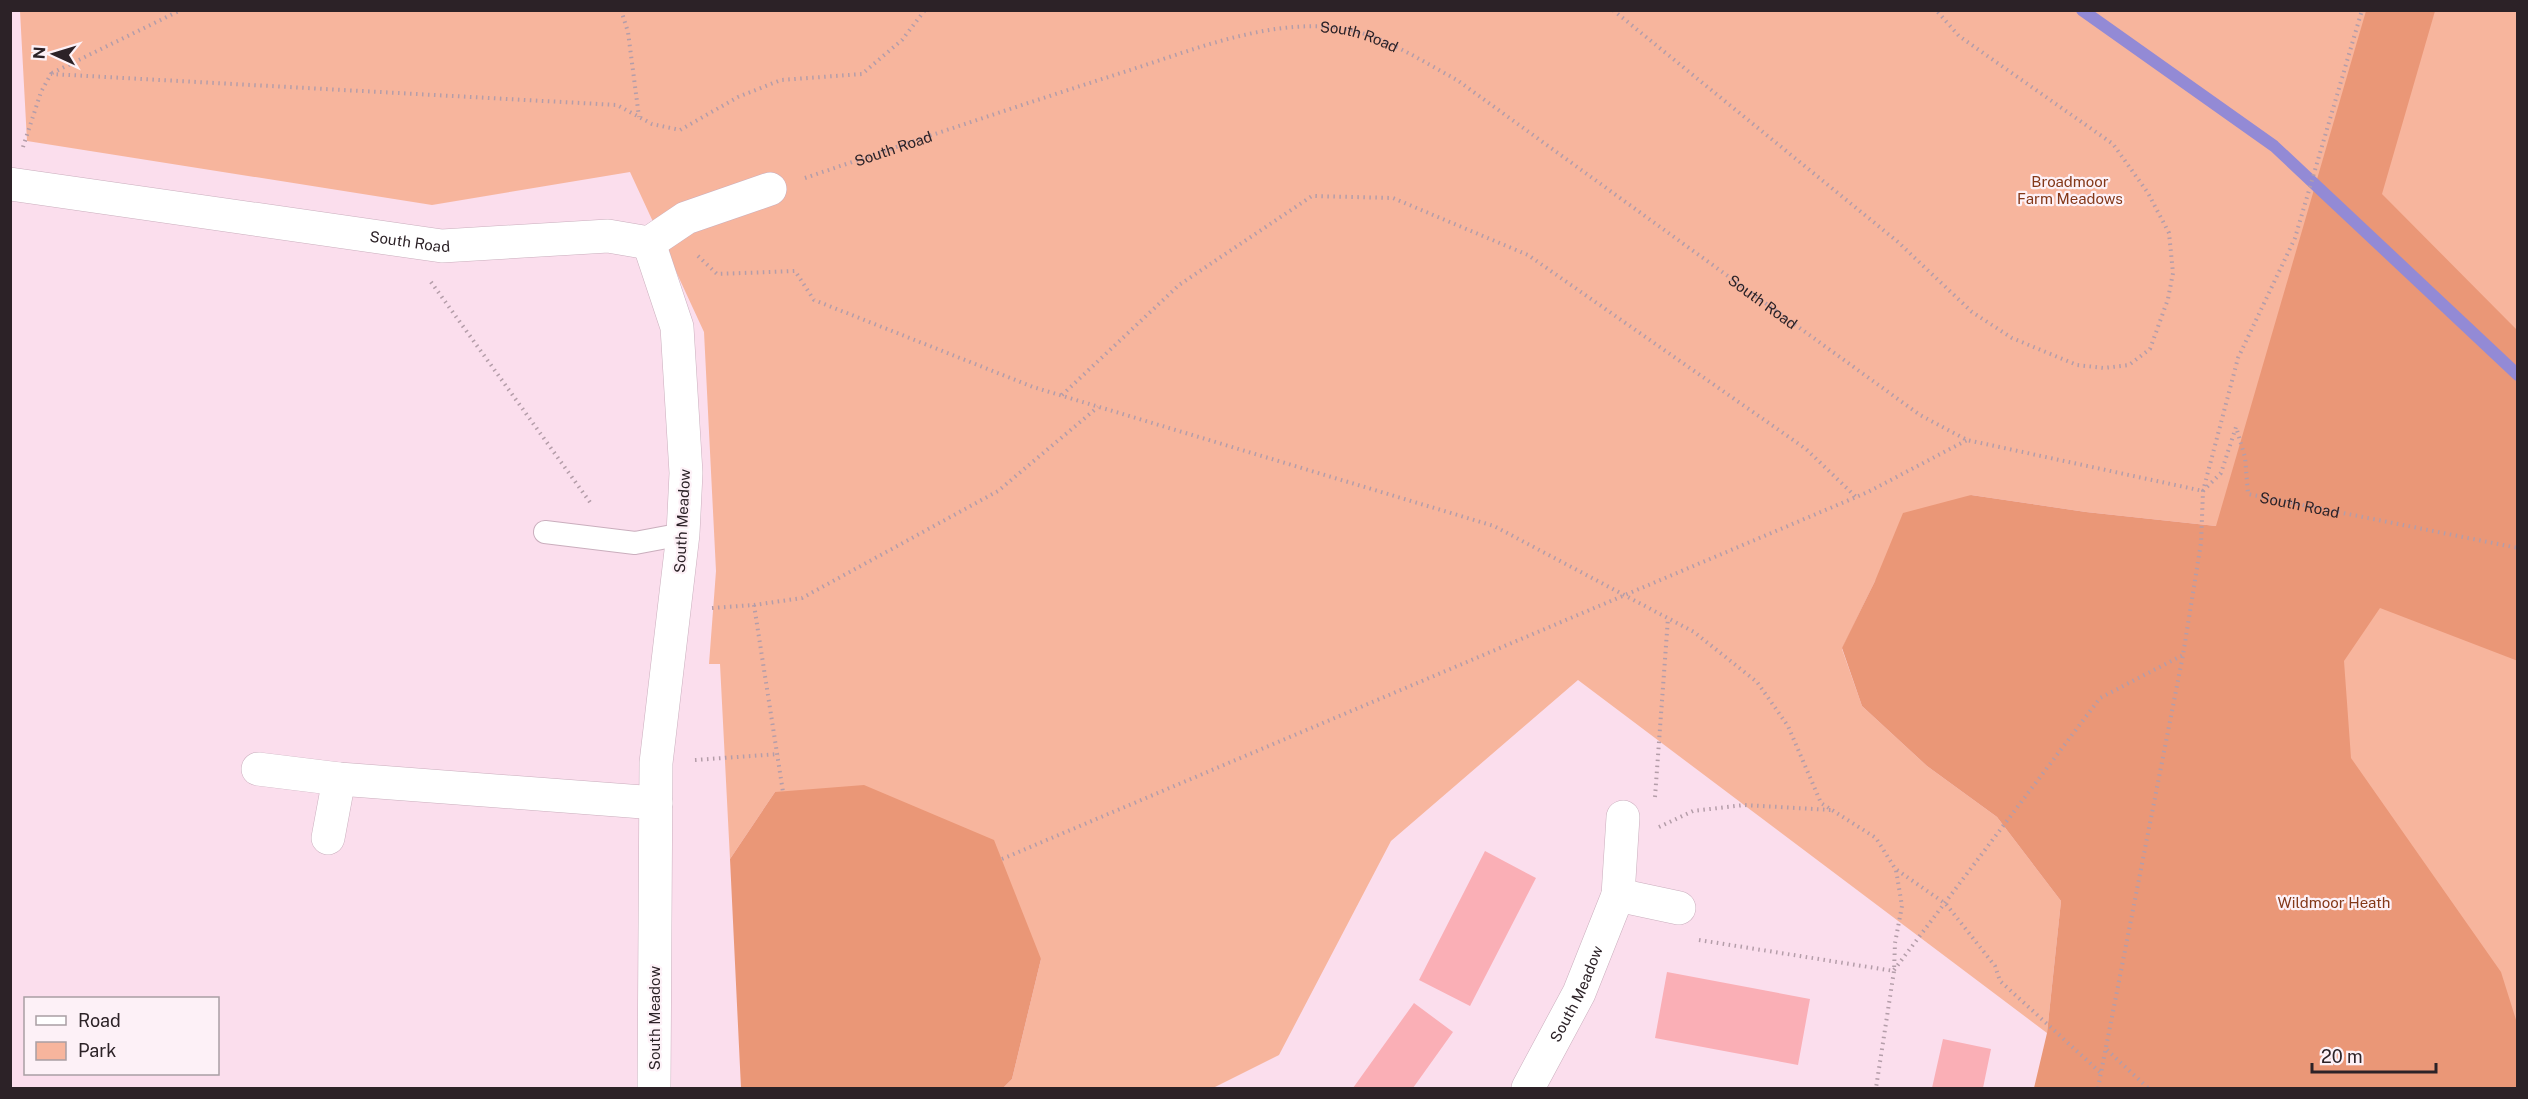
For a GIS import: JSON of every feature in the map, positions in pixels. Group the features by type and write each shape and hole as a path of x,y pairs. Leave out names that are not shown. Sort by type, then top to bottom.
{"street":[{"name":"South Road","path":"11,184 442,246 531,239 660,236"},
{"path":"660,236 686,218 770,189"},
{"name":"South Meadow","path":"654,1089 656,763 683,534 686,473 677,327 660,236"},
{"path":"258,769 339,779 656,803"},
{"path":"328,838 339,779"},
{"name":"South Meadow","path":"1528,1089 1579,993 1618,895 1638,823"},
{"path":"1618,895 1679,908"}],"lane":[{"path":"545,532 635,543 683,534"}],"path":[{"path":"11,184 40,92 51,74 181,10"},
{"path":"621,10 628,32 639,117"},
{"path":"51,74 617,105 652,124 680,130 738,97 781,80 862,74 902,40 925,10"},
{"path":"1613,10 1898,242 1972,312 2012,338 2077,365 2104,368 2129,365 2150,349 2168,299 2173,273 2169,233 2148,193 2113,144 1959,36 1936,10"},
{"path":"2098,1089 2183,655 2201,543 2203,491 2238,358 2295,238 2362,10"},
{"name":"South Road","path":"770,189 1073,88 1257,32 1332,27 1365,33 1457,80 1920,415 1967,440 2203,491 2221,473 2236,427 2245,457 2248,494 2517,549"},
{"path":"1062,396 1179,285 1312,196 1393,198 1528,255 1806,449 1856,497"},
{"path":"660,236 717,274 795,271 814,300 1033,387 1494,526 1694,632 1757,682 1788,726 1821,803 1876,838 1896,870 1902,906 1876,1089"},
{"path":"401,240 618,541"},
{"path":"675,610 754,605 802,598 998,491 1098,407"},
{"path":"1002,859 1856,497 1967,440"},
{"path":"754,605 783,792"},
{"path":"1654,806 1668,618"},
{"path":"1894,971 2100,698 2183,655"},
{"path":"656,763 778,754"},
{"path":"1638,823 1693,811 1744,805 1832,810"},
{"path":"1896,870 1946,904 1995,966 2000,981 2102,1074"},
{"path":"1679,908 1677,937 1894,971"},
{"path":"2107,1050 2148,1089"}],"green space":[{"name":"Broadmoor Farm Meadows","path":"20,11 2517,11 2517,1088 2216,526 2086,512 1971,495 1875,581 1842,649 1862,706 1927,766 1997,817 2061,901 2047,1033 1578,680 1391,841 1279,1055 1213,1088 1003,1088 1012,1079 1041,959 775,792 730,859 720,664 709,664 716,571 704,332 630,172 432,205 27,141"},
{"name":"Wildmoor Heath","path":"2366,11 2435,11 2382,194 2517,330 2518,661 2380,608 2344,661 2351,758 2501,972 2517,1023 2517,1088 2034,1088 2047,1033 2061,901 1997,817 1927,766 1862,706 1842,648 1875,581 1903,513 1971,495 2086,512 2216,526"},
{"path":"864,785 994,840 1041,959 1012,1079 1003,1088 741,1088 730,859 775,792"}],"building":[{"path":"1485,851 1536,878 1470,1006 1419,980"},
{"path":"1667,972 1810,999 1798,1065 1655,1038"},
{"path":"1414,1003 1453,1032 1413,1088 1353,1088"},
{"path":"1943,1039 1991,1049 1983,1088 1932,1088"}],"waterway":[{"path":"2082,10 2274,146 2518,375"}]}
